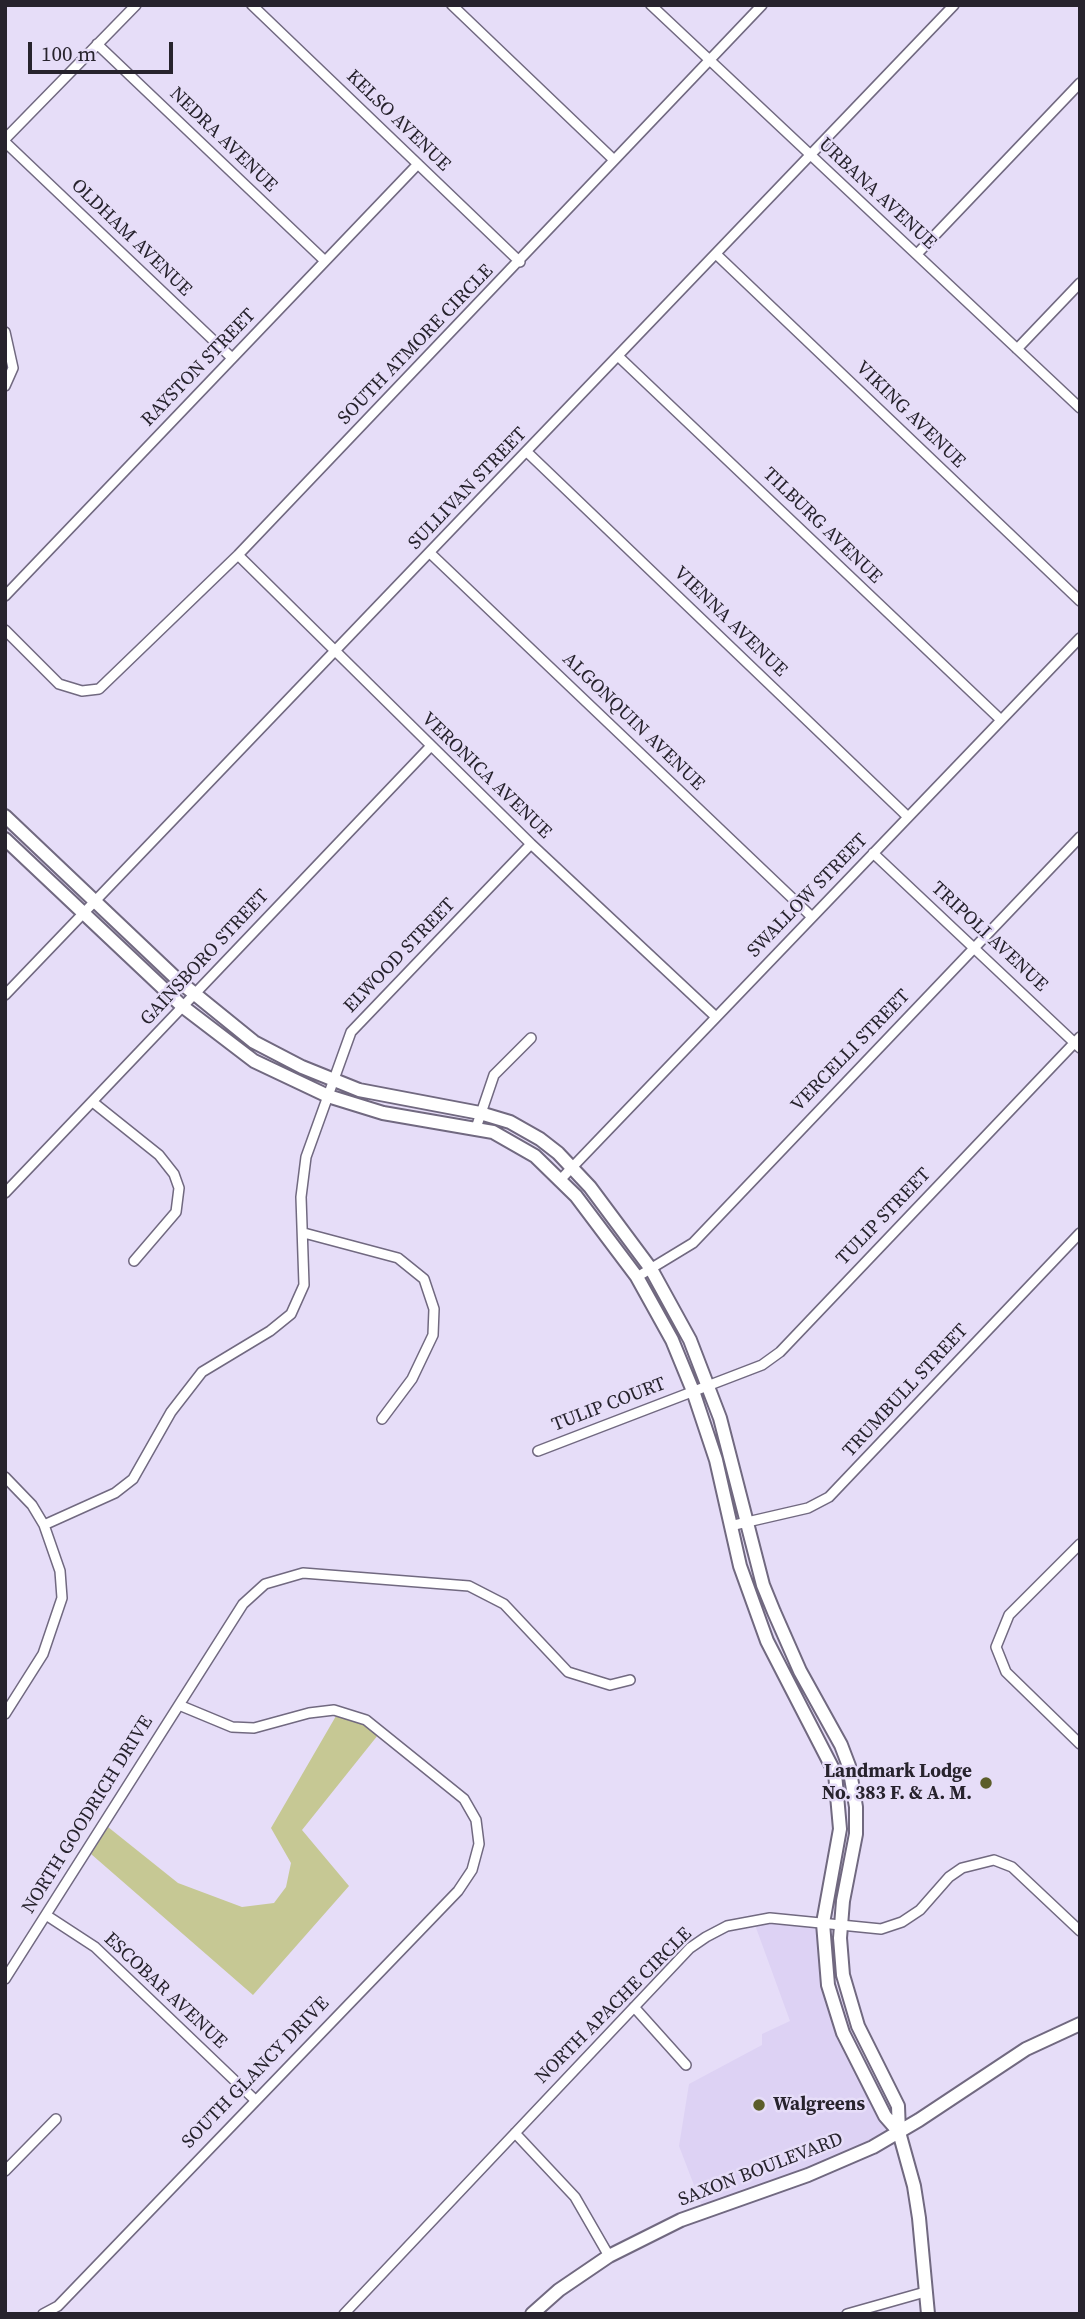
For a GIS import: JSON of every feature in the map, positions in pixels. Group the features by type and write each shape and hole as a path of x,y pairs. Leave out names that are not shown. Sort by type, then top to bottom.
{"street":[{"path":"5,140 136,5"},
{"name":"KELSO AVENUE","path":"252,5 520,262"},
{"path":"452,5 614,160"},
{"name":"URBANA AVENUE","path":"651,5 1080,408"},
{"name":"SOUTH ATMORE CIRCLE","path":"5,630 59,684 82,691 99,690 237,555 520,262 762,5"},
{"name":"SULLIVAN STREET","path":"5,995 954,5"},
{"name":"NEDRA AVENUE","path":"97,44 325,261"},
{"path":"916,254 1080,83"},
{"name":"OLDHAM AVENUE","path":"5,140 232,358"},
{"name":"RAYSTON STREET","path":"5,596 418,164"},
{"name":"VIKING AVENUE","path":"717,255 1080,601"},
{"path":"1017,349 1080,283"},
{"path":"5,332 13,368 5,386"},
{"name":"TILBURG AVENUE","path":"619,357 1001,720"},
{"name":"VIENNA AVENUE","path":"527,452 908,817"},
{"name":"ALGONQUIN AVENUE","path":"430,553 812,917"},
{"name":"VERONICA AVENUE","path":"237,555 430,747 716,1017"},
{"name":"SWALLOW STREET","path":"561,1179 1080,638"},
{"name":"GAINSBORO STREET","path":"5,1193 94,1103 182,1006 430,747"},
{"path":"5,816 194,995 254,1042 334,1081 398,1099 480,1113 525,1130 573,1167 614,1217 651,1269 690,1340 708,1385 728,1442 747,1524 774,1612 800,1671 841,1745 852,1779 856,1834 841,1925 841,1956 846,1992 858,2026 898,2106 899,2132 916,2196 928,2314"},
{"name":"VERCELLI STREET","path":"637,1278 693,1242 1080,837"},
{"path":"5,839 182,1006 254,1061 328,1096 383,1113 493,1132 521,1147 561,1179 637,1278 671,1340 693,1391 716,1460 740,1566 767,1641 835,1773 841,1829 823,1923 828,1985 839,2024 885,2116 899,2132"},
{"name":"ELWOOD STREET","path":"44,1525 116,1493 133,1479 171,1412 202,1372 292,1314 304,1285 301,1197 306,1157 351,1032 531,844"},
{"name":"TRIPOLI AVENUE","path":"873,853 1078,1043"},
{"path":"476,1128 494,1075 531,1038"},
{"name":"TULIP STREET","path":"693,1391 762,1365 780,1352 1078,1043"},
{"path":"94,1103 159,1156 174,1174 179,1188 176,1212 134,1261"},
{"path":"304,1233 398,1258 424,1279 433,1309 433,1335 412,1379 382,1419"},
{"name":"TRUMBULL STREET","path":"730,1526 808,1508 830,1497 1080,1233"},
{"name":"TULIP COURT","path":"538,1451 693,1391"},
{"path":"5,1477 32,1505 44,1525 60,1571 62,1598 43,1654 5,1714"},
{"path":"1078,1548 1009,1615 996,1647 1006,1672 1080,1744"},
{"name":"NORTH GOODRICH DRIVE","path":"5,1979 243,1604 265,1584 303,1573 469,1586 504,1604 568,1672 610,1685 629,1680"},
{"name":"SOUTH GLANCY DRIVE","path":"43,2314 58,2306 254,2099 458,1891 472,1870 479,1844 476,1820 464,1799 366,1720 334,1710 309,1713 254,1728 232,1727 179,1704"},
{"name":"NORTH APACHE CIRCLE","path":"344,2314 690,1948 727,1926 770,1918 881,1929 902,1922 920,1910 949,1877 974,1864 993,1860 1012,1867 1080,1931"},
{"name":"ESCOBAR AVENUE","path":"46,1915 94,1947 254,2099"},
{"path":"634,2007 686,2065"},
{"name":"SAXON BOULEVARD","path":"532,2314 559,2290 609,2256 681,2220 849,2159 899,2132 1026,2049 1080,2024"},
{"path":"5,2171 55,2119"},
{"path":"515,2133 575,2197 609,2256"},
{"path":"847,2314 925,2292"}],"shaded area":[{"path":"755,1925 818,1928 819,1967 828,2006 838,2034 890,2130 805,2171 702,2206 679,2146 689,2084 762,2045 762,2034 790,2021"}],"green space":[{"path":"336,1716 364,1725 378,1735 302,1830 349,1886 253,1995 91,1854 108,1827 178,1883 242,1907 274,1903 286,1887 291,1863 271,1828"}],"place":[{"name":"Landmark Lodge No. 383 F. & A. M.","path":"986,1783"},
{"name":"Walgreens","path":"759,2105"}]}
